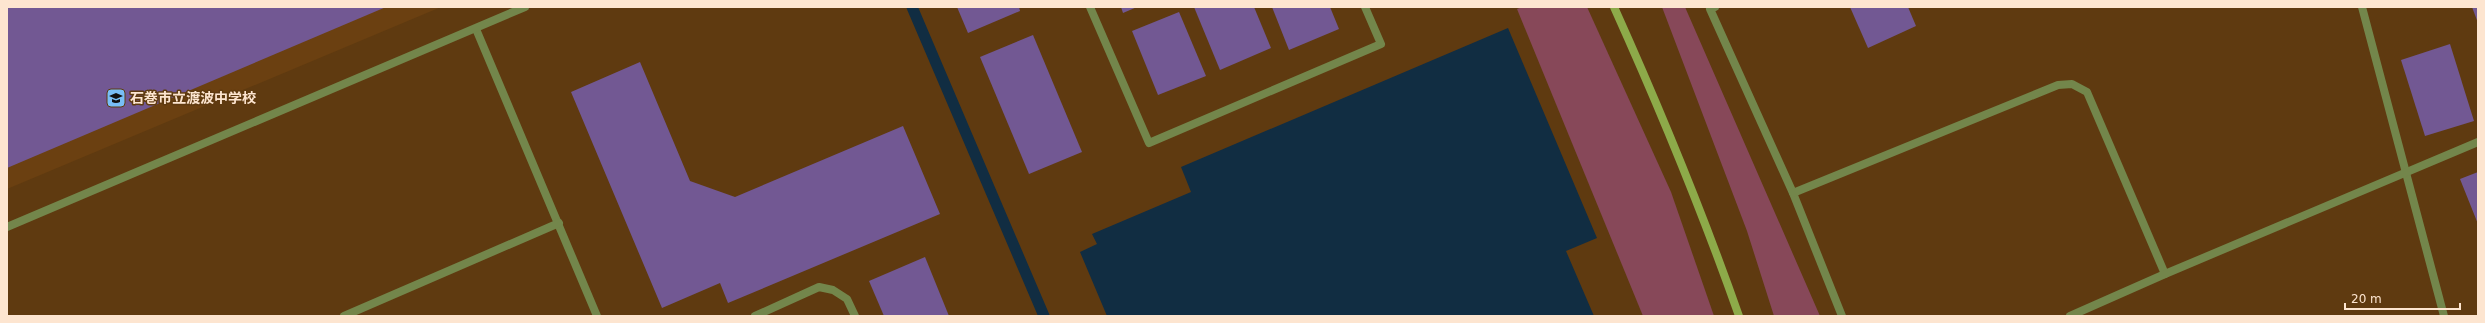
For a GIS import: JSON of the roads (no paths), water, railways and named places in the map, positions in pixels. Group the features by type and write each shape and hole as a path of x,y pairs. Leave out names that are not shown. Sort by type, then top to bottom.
{"street":[{"path":"7,227 476,29 524,7"},
{"path":"1090,7 1149,143 1381,44 1365,7"},
{"path":"1614,7 1704,216 1739,316"},
{"path":"1715,7 1710,9 1793,194 1842,316"},
{"path":"2362,7 2444,316"},
{"path":"476,29 597,316"},
{"path":"1793,194 2058,85 2072,84 2087,92 2165,274"},
{"path":"2070,316 2165,274 2478,142"},
{"path":"344,316 559,223"},
{"path":"755,316 819,287 832,290 847,299 855,316"}],"water":[{"path":"1508,28 1597,238 1566,251 1594,316 1107,316 1080,252 1097,244 1092,234 1191,192 1181,167"}],"waterway":[{"path":"912,7 1044,316"}],"place":[{"name":"石巻市立渡波中学校","path":"116,98"}]}
